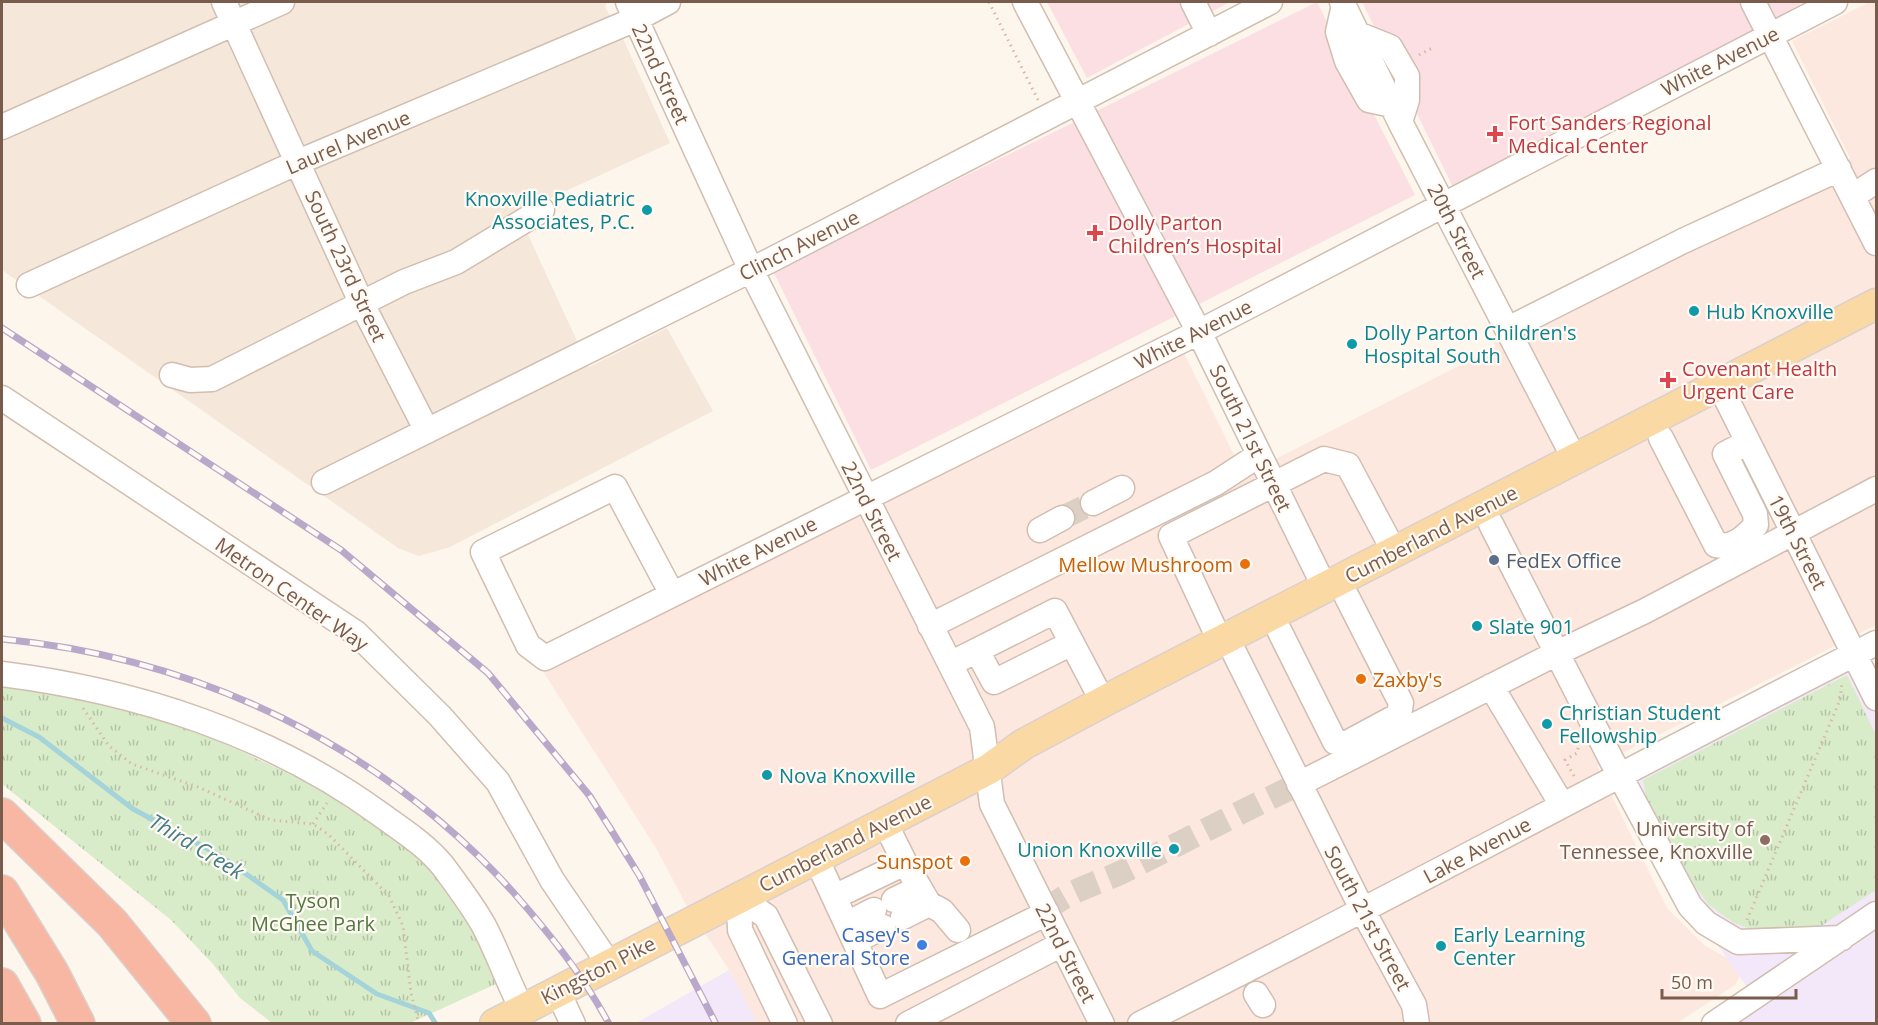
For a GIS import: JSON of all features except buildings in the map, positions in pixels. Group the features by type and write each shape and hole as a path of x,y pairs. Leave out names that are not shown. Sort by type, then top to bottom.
{"highway":[{"path":"2,815 112,922 194,1023"},
{"path":"2,892 52,974 78,1023"},
{"path":"2,985 24,1023"}],"main road":[{"name":"Cumberland Avenue","path":"702,917 989,769 1024,744 1103,702 1227,648 1491,524 1580,468 1661,438 1725,395 1876,304"},
{"name":"Cumberland Avenue","path":"989,769 1032,759 1227,648 1280,632 1395,553 1580,468 1725,395 1876,327"},
{"name":"Kingston Pike","path":"495,1023 702,917"}],"street":[{"name":"South 23rd Street","path":"224,2 361,302 427,432"},
{"path":"2,127 282,2"},
{"name":"Laurel Avenue","path":"29,285 632,10 668,2"},
{"name":"South 21st Street","path":"1025,2 1144,232 1199,332 1273,484 1335,596 1401,703 1399,715 1347,743 1335,742 1280,632"},
{"path":"1192,2 1209,34"},
{"name":"Clinch Avenue","path":"324,482 751,270 1077,104 1270,2"},
{"path":"1753,2 1839,169 1870,184 1876,243"},
{"name":"White Avenue","path":"672,594 615,487 483,552 528,645 545,658 1199,332 1836,2"},
{"path":"1343,3 1338,32 1347,61 1369,100 1396,113"},
{"name":"20th Street","path":"1343,3 1396,113 1580,468"},
{"name":"22nd Street","path":"632,10 751,270 982,727 992,804 1102,1023"},
{"path":"1508,329 1683,241 1839,169"},
{"path":"172,375 190,380 212,379 361,302 456,262 542,210"},
{"name":"19th Street","path":"1725,395 1793,531 1845,659 1876,698"},
{"name":"Metron Center Way","path":"2,398 356,633 440,716 498,782 552,880 609,964"},
{"path":"1661,438 1716,545 1725,547 1743,539 1756,525 1755,514 1725,454 1748,442"},
{"path":"930,626 1216,483 1259,455"},
{"path":"1273,484 1324,459 1348,465 1395,553"},
{"name":"South 21st Street","path":"1273,484 1171,536 1363,911 1414,1005 1417,1023"},
{"path":"1093,503 1122,488"},
{"path":"1299,784 1645,611 1876,489"},
{"path":"1040,530 1062,518"},
{"path":"1491,524 1619,774 1690,906 1706,923 1738,942 1842,938"},
{"path":"950,664 1055,611 1103,702"},
{"path":"976,651 994,682 1072,643"},
{"name":"Lake Avenue","path":"1140,1023 1363,911 1619,774 1876,643"},
{"path":"2,674 41,679 185,713 281,753 339,784 413,837 442,865 484,926 522,1009"},
{"path":"1491,687 1562,805"},
{"path":"885,823 924,896 942,911 958,930"},
{"path":"816,858 880,996 1047,913"},
{"path":"834,897 905,863"},
{"path":"851,933 924,896"},
{"path":"739,898 740,930 785,1023"},
{"path":"739,898 766,916 820,1023"},
{"path":"1714,1023 1876,914"},
{"path":"908,1023 1062,944"},
{"path":"557,990 573,1023"}],"path":[{"path":"989,2 1038,99"},
{"path":"1738,942 1840,700 1845,659"},
{"path":"80,703 109,746 132,764 198,787 271,820 313,824 329,835 389,897 403,926 411,993 419,1023"},
{"path":"1579,740 1577,753 1565,760 1583,794"}],"shaded area":[{"path":"2,2 607,2 605,7 621,34 670,143 518,213 589,367 667,328 713,411 450,547 419,556 398,548 2,270"},
{"path":"1047,2 1230,2 1087,78"},
{"name":"Dolly Parton Children’s Hospital","path":"1317,2 1415,195 871,470 773,271"},
{"name":"Fort Sanders Regional Medical Center","path":"1362,2 1803,2 1745,39 1455,191"},
{"path":"1870,2 1876,2 1876,625 1597,766 1667,908 1704,945 1736,963 1739,968 1739,978 1735,985 1677,1023 757,1023 729,970 684,901 656,848 544,673 1184,353 1236,459 1248,473 1496,347 1492,339 1839,169 1850,158 1792,41"},
{"name":"University of Tennessee, Knoxville","path":"1854,654 1876,672 1876,1023 1714,1023 1754,997 1690,906 1619,774"},
{"path":"729,970 757,1023 636,1023"}],"green space":[{"name":"University of Tennessee, Knoxville","path":"1847,675 1876,735 1876,890 1815,930 1755,931 1734,923 1709,905 1680,866 1648,808 1643,780"},
{"name":"Tyson McGhee Park","path":"2,678 150,715 210,737 346,800 418,849 469,915 496,984 410,1023 272,1023 240,998 212,963 171,920 2,784"}],"waterway":[{"name":"Third Creek","path":"2,718 39,737 133,809 219,855 283,900 312,951 377,994 429,1013 436,1024"}],"tunnel":[{"path":"1062,518 1093,503"},
{"path":"1045,911 1072,893 1122,872 1299,784"}],"railway":[{"path":"2,328 341,550 488,673 589,795 639,875 716,1024"},
{"path":"2,639 75,649 146,666 215,689 281,718 345,752 405,793 461,840 513,892 565,955 609,1024"}],"place":[{"name":"Fort Sanders Regional Medical Center","path":"1495,134"},
{"name":"Knoxville Pediatric Associates, P.C.","path":"647,210"},
{"name":"Dolly Parton Children’s Hospital","path":"1095,233"},
{"name":"Hub Knoxville","path":"1694,311"},
{"name":"Dolly Parton Children's Hospital South","path":"1352,344"},
{"name":"Covenant Health Urgent Care","path":"1668,380"},
{"name":"FedEx Office","path":"1494,560"},
{"name":"Mellow Mushroom","path":"1245,564"},
{"name":"Slate 901","path":"1477,626"},
{"name":"Zaxby's","path":"1361,679"},
{"name":"Christian Student Fellowship","path":"1547,724"},
{"name":"Nova Knoxville","path":"767,775"},
{"name":"University of Tennessee, Knoxville","path":"1765,840"},
{"name":"Union Knoxville","path":"1174,849"},
{"name":"Sunspot","path":"965,861"},
{"name":"Casey's General Store","path":"922,945"},
{"name":"Early Learning Center","path":"1441,946"}]}
